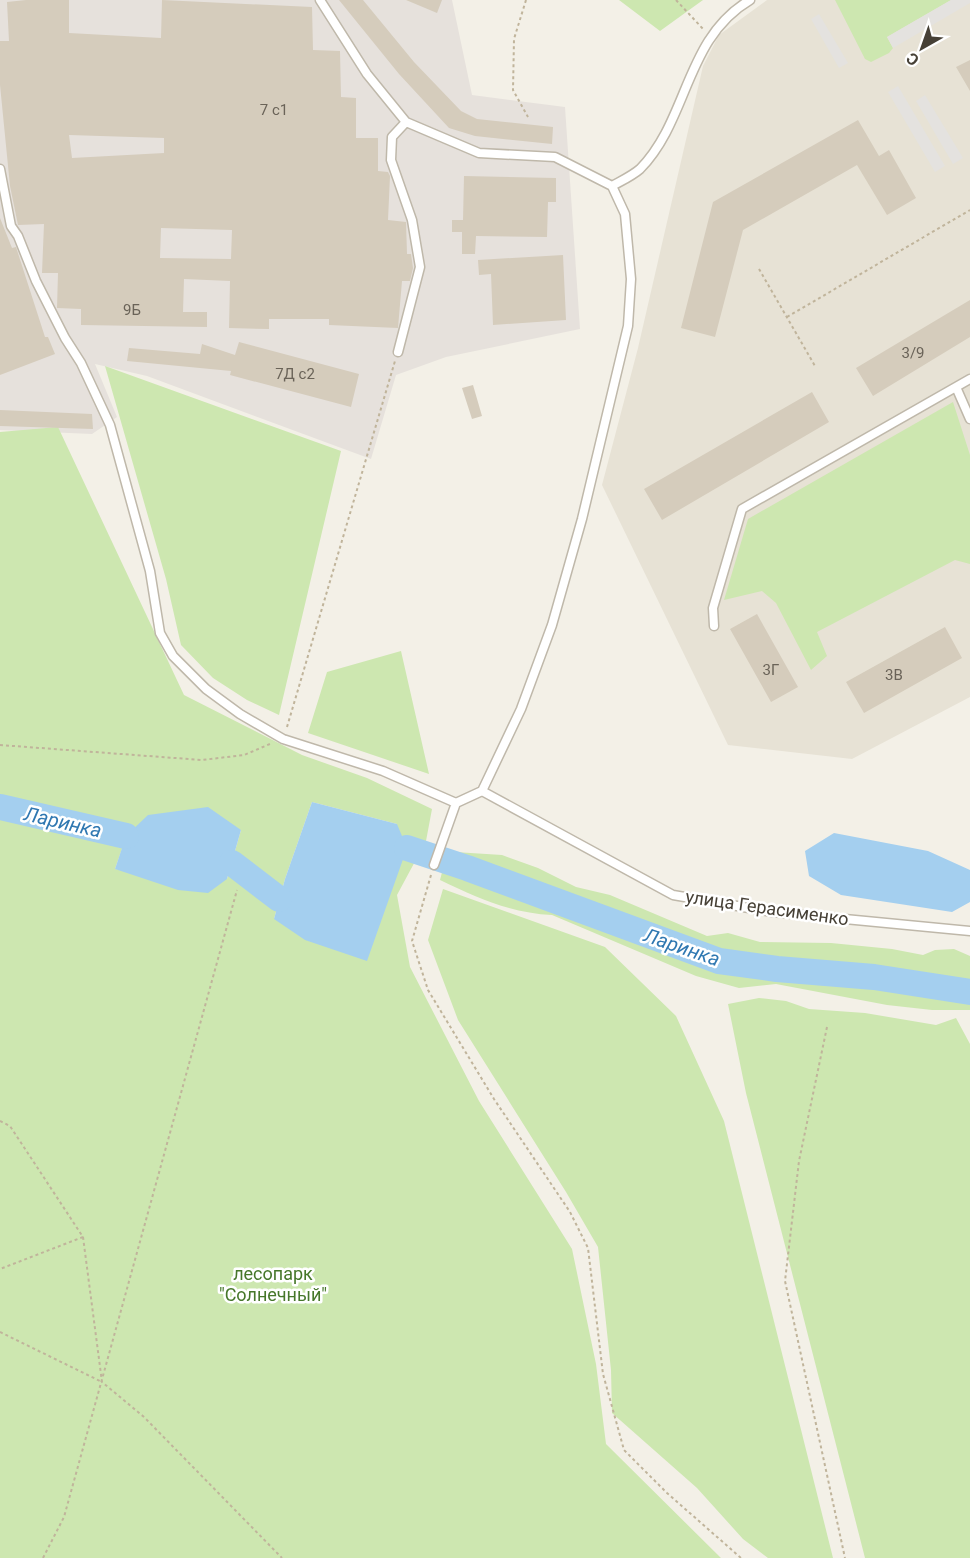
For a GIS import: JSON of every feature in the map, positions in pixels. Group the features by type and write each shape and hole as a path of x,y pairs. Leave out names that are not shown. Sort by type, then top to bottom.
{"lane":[{"path":"320,0 367,74 406,122 478,153 555,157 612,186 626,214 630,279 628,326 582,519 552,625 521,709 482,791 456,803 434,866"},
{"path":"612,186 639,169 662,136 710,36 722,21 750,0"},
{"path":"398,352 420,267 412,220 391,160 392,137 406,122"},
{"path":"0,169 12,226 46,302 81,363 110,425 150,571 160,633 173,656 206,689 240,714 283,739 383,771 456,803"},
{"path":"714,626 712,608 742,509 970,379"},
{"path":"956,387 970,419"},
{"name":"улица Герасименко","path":"482,791 673,895 772,912 970,931"}],"path":[{"path":"526,0 514,39 513,90 528,117"},
{"path":"676,0 710,36"},
{"path":"787,317 970,210"},
{"path":"759,269 815,366"},
{"path":"0,745 202,760 244,755 283,739 398,352"},
{"path":"434,866 421,902 412,941 418,960 428,990 494,1099 570,1212 588,1248 603,1374 624,1450 667,1493 741,1558"},
{"path":"43,1558 64,1517 237,890"},
{"path":"827,1027 799,1161 785,1281 845,1558"},
{"path":"0,1121 10,1126 84,1237 102,1382"},
{"path":"0,1269 84,1237"},
{"path":"0,1332 102,1382 144,1417 282,1558"}],"shaded area":[{"path":"0,0 452,0 472,95 565,107 580,329 446,357 396,375 371,459 147,376 95,364 117,417 92,434 0,430"},
{"path":"767,0 970,0 970,697 852,759 728,745 602,485 638,348 703,66 719,35"},
{"path":"951,0 970,0 970,3 893,48 887,37"},
{"path":"819,14 848,63 839,68 811,19"},
{"path":"898,86 945,166 935,172 888,92"},
{"path":"925,95 963,158 953,164 916,101"}],"green space":[{"path":"619,0 703,0 660,31"},
{"path":"835,0 951,0 887,37 893,48 889,53 871,62 865,59"},
{"path":"105,366 341,451 279,715 247,700 213,678 181,645 166,579"},
{"path":"953,402 970,455 970,564 955,560 817,632 827,656 811,670 776,603 762,591 724,600 748,519"},
{"name":"лесопарк \"Солнечный\"","path":"58,427 184,695 302,755 367,778 432,809 426,841 397,895 410,967 479,1101 572,1249 596,1364 606,1444 721,1558 0,1558 0,432","holes":["312,802 397,824 274,919 285,879","241,830 227,879 115,869 126,837"]},
{"path":"401,651 429,774 308,733 327,672"},
{"path":"455,852 502,855 538,868 576,887 610,895 707,936 728,933 760,942 831,943 892,949 923,955 935,950 954,949 970,956 970,1010 932,1010 887,1005 776,984 739,988 696,976 552,915 537,914 494,904 440,880 446,857"},
{"path":"443,889 605,947 676,1016 724,1121 833,1558 768,1558 743,1539 697,1488 612,1413 611,1370 598,1247 458,1020 428,940"},
{"path":"759,998 786,1001 809,1009 865,1013 936,1025 956,1018 970,1044 970,1558 865,1558 746,1093 728,1004"}],"water":[{"path":"312,802 397,824 407,848 367,961 305,940 274,919 285,879"},
{"path":"208,807 241,830 227,879 208,893 178,890 115,869 126,836 148,815"},
{"path":"834,833 928,851 970,870 970,902 952,912 841,895 809,876 805,851"}],"building":[{"path":"69,0 69,33 161,38 162,0 312,7 313,50 340,51 341,97 356,98 356,138 378,138 378,171 388,172 390,176 388,220 406,222 407,254 411,254 413,268 410,281 402,281 398,328 329,325 329,319 269,319 269,329 229,328 230,281 184,279 183,312 207,312 207,327 81,325 81,309 57,308 58,273 42,273 44,224 18,225 10,186 0,85 0,41 9,41 7,2","holes":["69,135 164,138 164,153 72,158","161,228 232,230 231,259 160,258"]},
{"path":"339,0 363,0 414,62 461,111 477,119 553,127 552,144 475,136 449,128 399,74"},
{"path":"406,0 442,0 437,13"},
{"path":"970,60 970,91 956,67"},
{"path":"858,120 879,156 889,150 916,198 887,215 857,165 743,230 715,337 681,328 713,202"},
{"path":"464,176 556,178 556,202 548,202 547,237 476,236 475,254 462,254 462,232 452,232 452,220 463,220"},
{"path":"0,218 12,248 16,247 45,337 48,337 55,354 0,375"},
{"path":"563,255 566,320 493,325 491,274 479,275 478,260"},
{"path":"970,300 970,337 873,396 856,368"},
{"path":"239,342 359,374 351,407 230,375 231,371 127,361 129,348 200,354 202,344 235,355"},
{"path":"473,385 482,416 472,419 462,388"},
{"path":"812,392 829,422 662,520 644,489"},
{"path":"0,410 92,414 93,429 0,426"},
{"path":"757,614 798,687 771,702 730,629"},
{"path":"945,627 962,658 864,713 846,682"}],"waterway":[{"name":"Ларинка","path":"0,807 126,836"},
{"name":"Ларинка","path":"407,848 719,961 777,969 874,977 970,992"},
{"name":"Ларинка","path":"232,863 279,899"}]}
